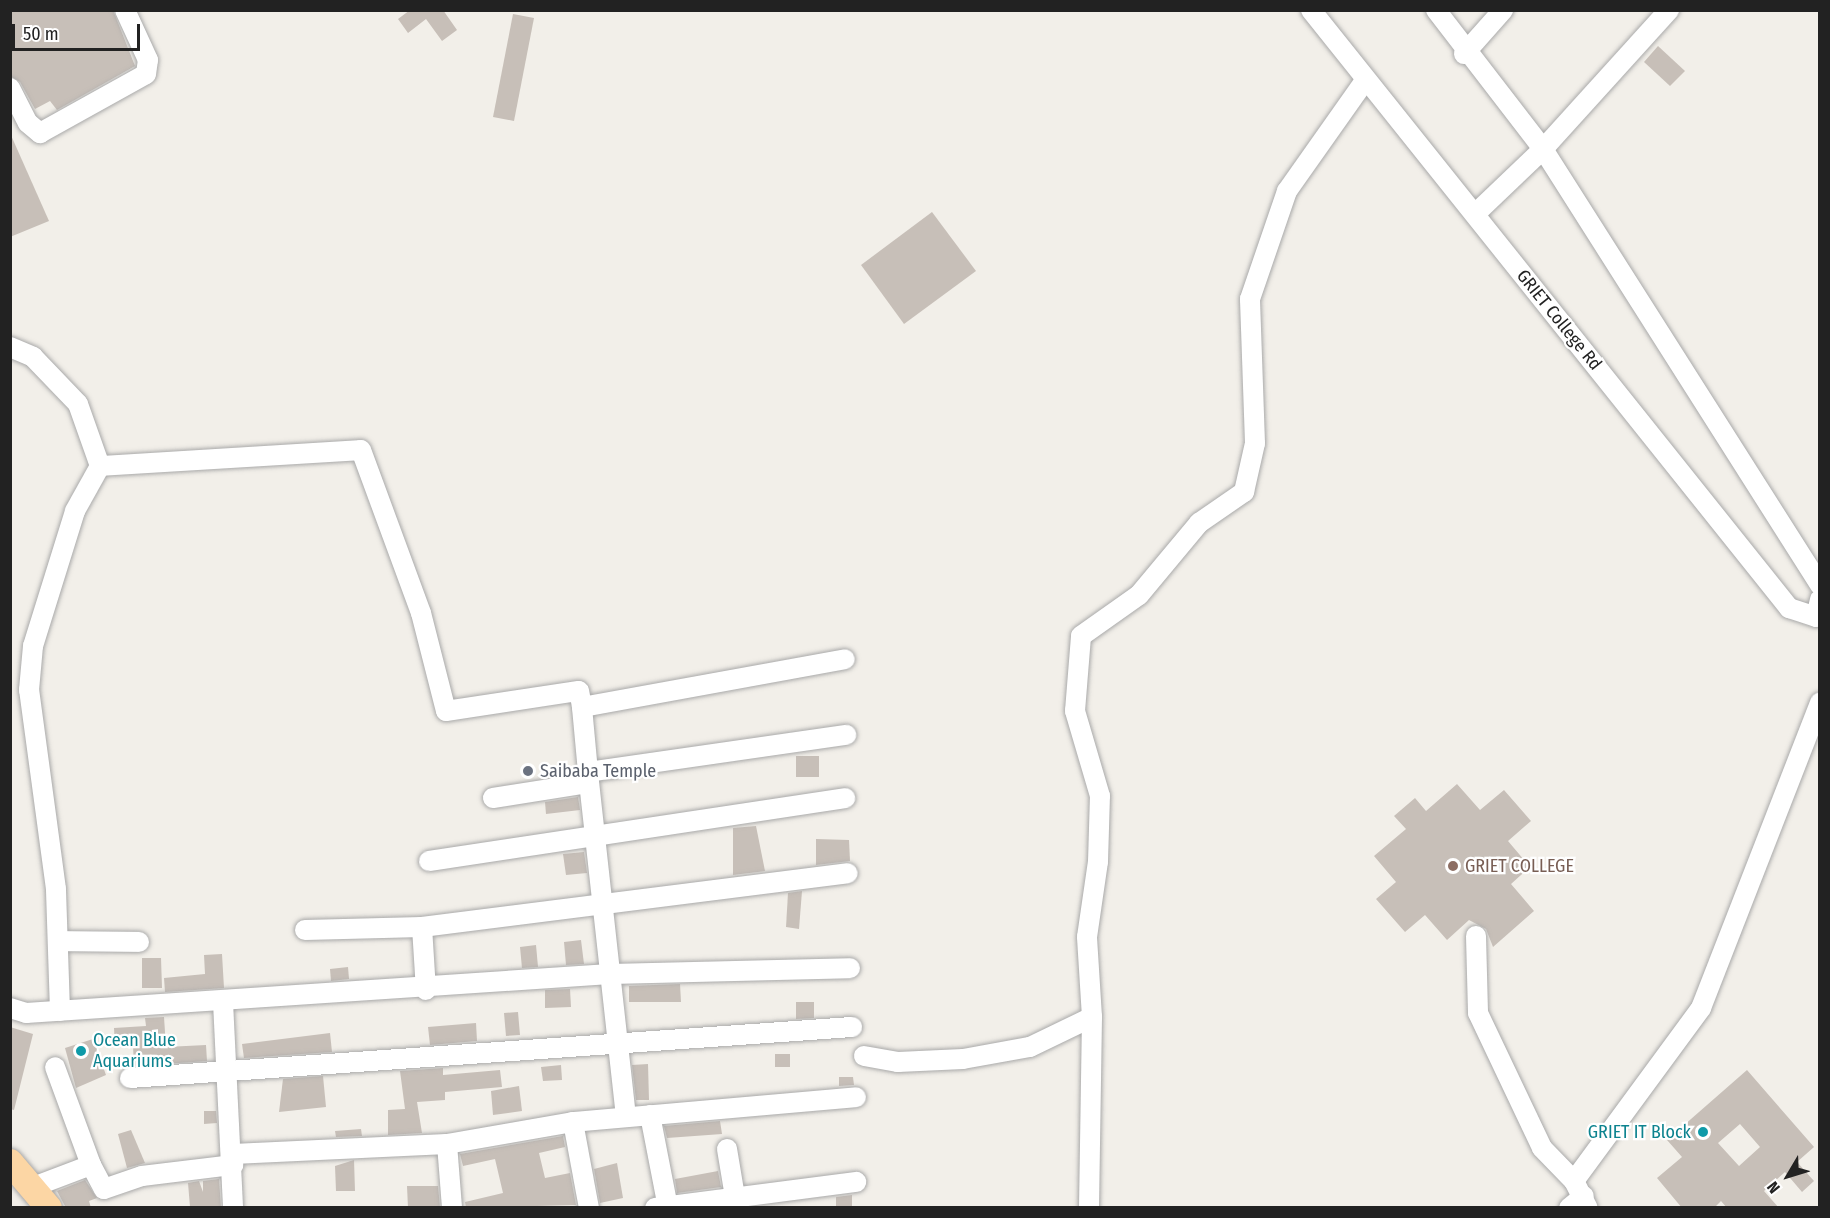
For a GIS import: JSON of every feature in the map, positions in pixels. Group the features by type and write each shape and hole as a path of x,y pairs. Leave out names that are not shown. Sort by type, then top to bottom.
{"main road":[{"path":"10,1162 24,1193 49,1208"}],"street":[{"path":"10,88 28,123 40,133 146,74 148,60 125,10"},
{"name":"GRIET College Rd","path":"1311,10 1364,82 1474,214 1789,608 1818,617"},
{"path":"1436,10 1464,54 1543,149 1820,585"},
{"path":"1464,54 1503,10"},
{"path":"1474,214 1543,149 1669,10"},
{"path":"1089,1208 1092,1017 1087,937 1098,862 1100,796 1075,711 1081,636 1139,595 1199,523 1244,492 1255,443 1250,299 1287,191 1364,82"},
{"path":"10,347 33,357 78,404 100,466 75,511 33,646 30,679 58,941 60,1011"},
{"path":"100,466 361,450 422,613 446,711 579,691 626,1117"},
{"path":"582,707 845,659"},
{"path":"1476,936 1478,1013 1542,1148 1579,1198 1701,1008 1820,702"},
{"path":"493,798 589,777 846,735"},
{"path":"429,861 595,838 845,798"},
{"path":"305,930 422,927 848,873"},
{"path":"422,927 426,990"},
{"path":"58,941 140,942"},
{"path":"10,1008 60,1011 223,1002 426,990 610,974 850,968"},
{"path":"223,1002 224,1071 233,1159 233,1208"},
{"path":"864,1056 898,1062 963,1059 1030,1047 1092,1017"},
{"path":"129,1078 852,1028"},
{"path":"55,1067 91,1165 104,1189 142,1176 233,1159 447,1144 573,1122 856,1097"},
{"path":"650,1115 664,1207 742,1200 856,1182"},
{"path":"573,1122 589,1208"},
{"path":"447,1144 452,1208"},
{"path":"727,1149 742,1200"},
{"path":"24,1193 91,1165"}],"building":[{"path":"10,10 113,10 135,66 57,110 50,101 35,109 20,82 10,76"},
{"path":"410,10 443,10 457,30 442,41 426,19 408,33 398,19"},
{"path":"513,14 534,18 514,121 493,117"},
{"path":"1658,46 1685,71 1670,86 1644,62"},
{"path":"10,133 49,221 10,237"},
{"path":"932,212 976,271 904,324 861,265"},
{"path":"796,756 819,756 819,777 796,777"},
{"path":"1457,784 1480,810 1504,790 1531,821 1508,841 1530,867 1511,884 1534,911 1493,947 1486,929 1469,920 1447,940 1425,915 1405,932 1376,899 1396,882 1374,856 1406,829 1394,816 1415,798 1426,811"},
{"path":"578,797 580,810 546,814 545,802"},
{"path":"756,826 765,871 733,875 733,828"},
{"path":"816,839 849,840 850,861 816,865"},
{"path":"584,852 587,873 566,875 563,854"},
{"path":"802,891 799,929 786,927 788,893"},
{"path":"581,940 584,964 566,965 564,942"},
{"path":"536,945 538,967 522,968 520,947"},
{"path":"222,954 224,988 165,992 164,978 205,974 204,955"},
{"path":"142,958 161,958 162,988 142,988"},
{"path":"348,967 349,979 331,981 330,969"},
{"path":"680,984 681,1002 629,1002 629,986"},
{"path":"570,989 571,1007 545,1008 545,990"},
{"path":"796,1002 814,1002 814,1018 796,1019"},
{"path":"518,1012 520,1035 506,1036 504,1013"},
{"path":"164,1017 166,1047 206,1045 207,1061 134,1066 133,1046 115,1047 114,1028 146,1026 145,1018"},
{"path":"476,1023 477,1041 430,1045 428,1027"},
{"path":"10,1027 33,1034 14,1110 10,1109"},
{"path":"330,1033 332,1052 244,1058 242,1044"},
{"path":"93,1039 106,1075 76,1088 65,1048"},
{"path":"775,1054 790,1054 790,1067 775,1067"},
{"path":"648,1064 649,1100 636,1100 632,1065"},
{"path":"561,1065 562,1080 543,1081 541,1067"},
{"path":"443,1068 443,1075 500,1070 502,1087 445,1092 445,1100 417,1102 422,1133 388,1135 388,1110 405,1109 400,1071"},
{"name":"GRIET IT Block","path":"1747,1070 1814,1147 1797,1162 1814,1181 1802,1192 1785,1172 1764,1191 1779,1208 1727,1208 1721,1201 1714,1208 1682,1208 1657,1178 1682,1157 1667,1140","holes":["1740,1124 1760,1147 1739,1166 1718,1143"]},
{"path":"323,1076 326,1107 279,1112 283,1079"},
{"path":"839,1077 853,1077 854,1085 839,1086"},
{"path":"519,1086 522,1111 493,1115 491,1091"},
{"path":"204,1111 216,1111 217,1123 204,1124"},
{"path":"720,1121 722,1134 667,1138 664,1126"},
{"path":"361,1129 362,1136 336,1137 335,1131"},
{"path":"131,1130 145,1163 127,1168 118,1134"},
{"path":"563,1136 565,1147 539,1153 545,1178 570,1173 576,1205 466,1208 465,1202 503,1193 495,1159 463,1166 460,1154"},
{"path":"354,1160 355,1191 336,1191 335,1166"},
{"path":"617,1163 623,1198 600,1203 594,1169"},
{"path":"718,1171 721,1187 677,1193 675,1179"},
{"path":"219,1179 221,1208 190,1207 188,1183 199,1181 203,1192 203,1181"},
{"path":"85,1180 97,1198 89,1201 91,1208 66,1208 57,1191"},
{"path":"407,1186 438,1186 440,1208 408,1208"},
{"path":"852,1195 852,1208 836,1208 836,1197"}],"place":[{"name":"Saibaba Temple","path":"528,771"},
{"name":"GRIET COLLEGE","path":"1453,866"},
{"name":"Ocean Blue Aquariums","path":"81,1051"},
{"name":"GRIET IT Block","path":"1703,1132"}]}
